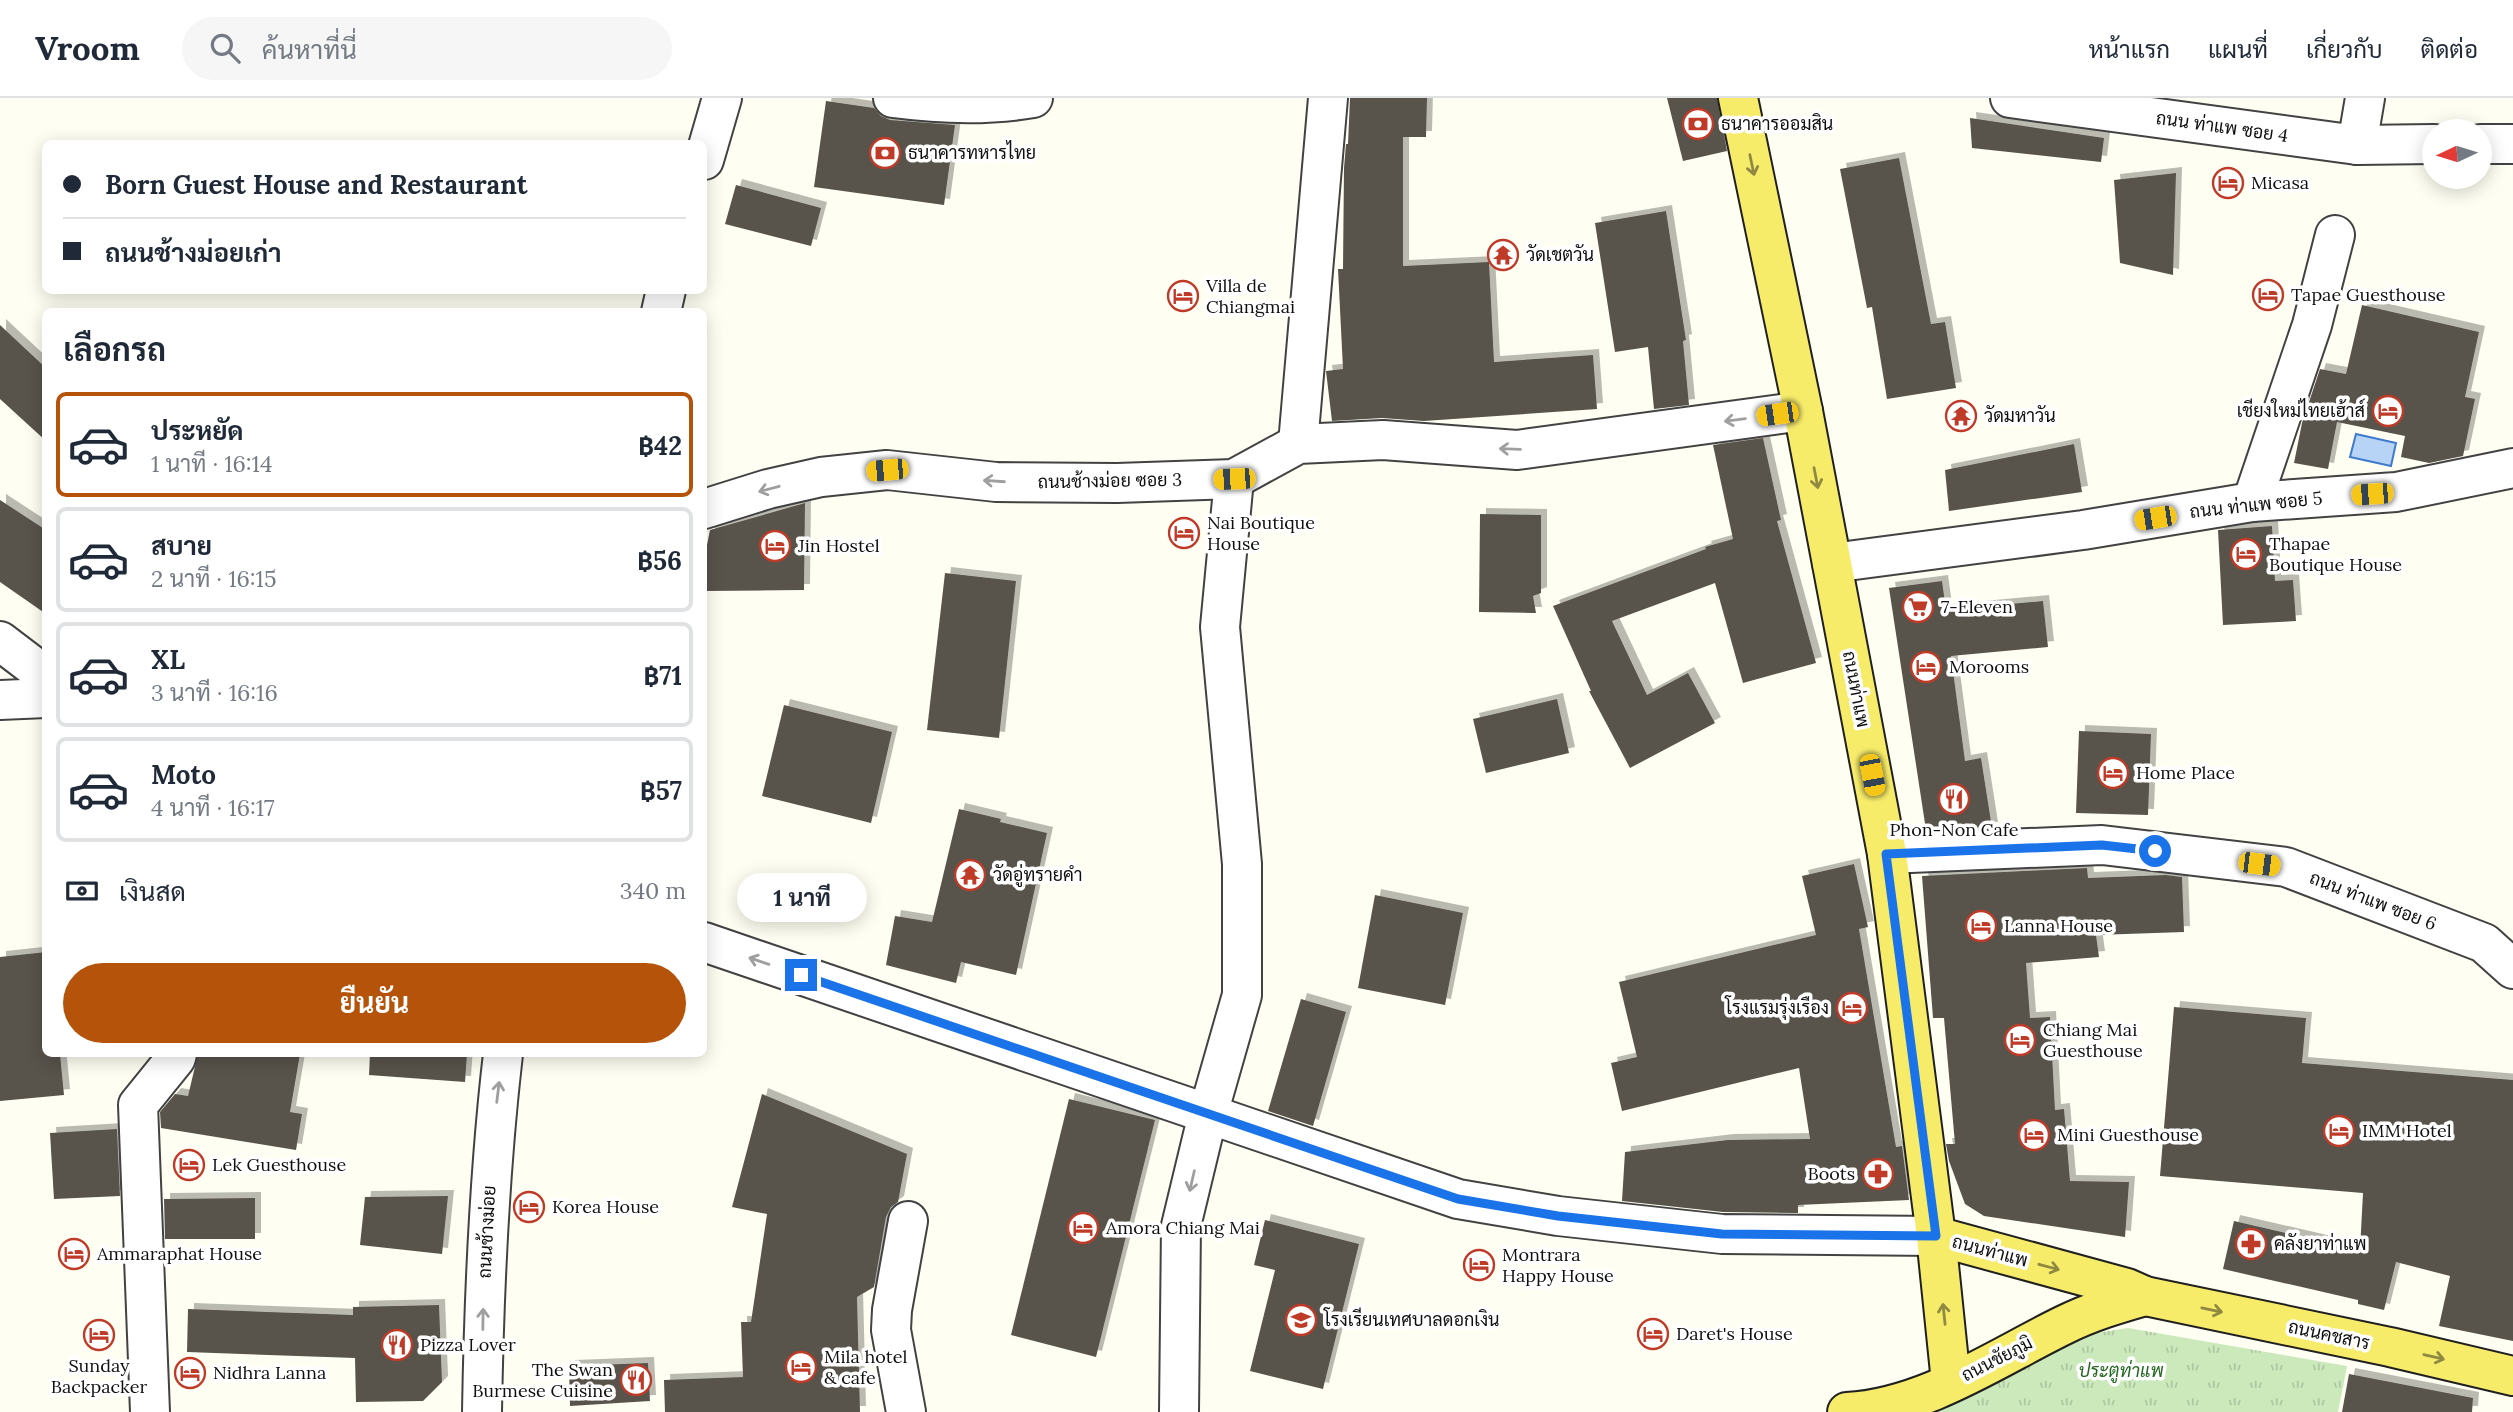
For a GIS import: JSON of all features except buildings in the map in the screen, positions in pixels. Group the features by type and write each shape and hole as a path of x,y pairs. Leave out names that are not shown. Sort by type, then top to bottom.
{"main road":[{"name":"ถนนท่าแพ","path":"1738,98 1803,411 1886,854 1936,1236 2145,1296"},
{"path":"1936,1236 1951,1382"},
{"name":"ถนนคชสาร","path":"2145,1296 2390,1347 2513,1376"},
{"name":"ถนนชัยภูมิ","path":"1847,1412 1898,1404 1951,1382 2091,1312 2145,1296"}],"street":[{"path":"707,150 722,98"},
{"path":"893,98 928,103 1004,103 1033,98"},
{"path":"1298,444 1328,98"},
{"name":"ถนน ท่าแพ ซอย 4","path":"2010,98 2077,103 2357,145 2422,144"},
{"path":"2357,145 2365,98"},
{"path":"2492,144 2513,144"},
{"path":"2252,502 2312,325 2335,235"},
{"name":"ถนนช้างม่อย ซอย 3","path":"707,508 768,489 821,477 887,470 996,482 1117,483 1234,479 1298,444 1383,440 1517,450 1803,411"},
{"name":"ถนน ท่าแพ ซอย 5","path":"1832,563 2083,530 2252,502 2396,492 2513,468"},
{"path":"1179,1412 1181,1226 1208,1114 1242,995 1242,864 1220,627 1234,479"},
{"path":"0,641 42,673"},
{"path":"0,700 42,698"},
{"name":"ถนน ท่าแพ ซอย 6","path":"1886,854 2102,845 2286,867 2484,943 2513,969"},
{"path":"707,943 1458,1199 1533,1212 1722,1234 1936,1236"},
{"path":"150,1412 138,1105 176,1057"},
{"name":"ถนนช้างม่อย","path":"482,1412 484,1281 492,1150 503,1057"},
{"path":"906,1412 891,1330 908,1221"}],"green space":[{"name":"ประตูท่าแพ","path":"2128,1328 2347,1366 2338,1412 1935,1412 2083,1335"}],"water":[{"path":"2356,434 2396,443 2391,466 2350,457"}],"place":[{"name":"ธนาคารออมสิน","path":"1698,124"},
{"name":"ธนาคารทหารไทย","path":"885,153"},
{"name":"Micasa","path":"2228,183"},
{"name":"วัดเชตวัน","path":"1503,255"},
{"name":"Tapae Guesthouse","path":"2268,295"},
{"name":"Villa de Chiangmai","path":"1183,296"},
{"name":"เชียงใหม่ไทยเฮ้าส์","path":"2388,411"},
{"name":"วัดมหาวัน","path":"1961,416"},
{"name":"Nai Boutique House","path":"1184,533"},
{"name":"Jin Hostel","path":"775,546"},
{"name":"Thapae Boutique House","path":"2246,554"},
{"name":"7-Eleven","path":"1918,607"},
{"name":"Morooms","path":"1926,667"},
{"name":"Home Place","path":"2113,773"},
{"name":"Phon-Non Cafe","path":"1954,799"},
{"name":"วัดอู่ทรายคำ","path":"970,875"},
{"name":"Lanna House","path":"1981,926"},
{"name":"โรงแรมรุ่งเรือง","path":"1852,1008"},
{"name":"Chiang Mai Guesthouse","path":"2020,1040"},
{"name":"IMM Hotel","path":"2339,1131"},
{"name":"Mini Guesthouse","path":"2034,1135"},
{"name":"Lek Guesthouse","path":"189,1165"},
{"name":"Boots","path":"1878,1174"},
{"name":"Korea House","path":"529,1207"},
{"name":"Amora Chiang Mai","path":"1083,1228"},
{"name":"คลังยาท่าแพ","path":"2251,1244"},
{"name":"Ammaraphat House","path":"74,1254"},
{"name":"Montrara Happy House","path":"1479,1265"},
{"name":"โรงเรียนเทศบาลดอกเงิน","path":"1301,1320"},
{"name":"Daret's House","path":"1653,1334"},
{"name":"Sunday Backpacker","path":"99,1335"},
{"name":"Pizza Lover","path":"397,1345"},
{"name":"Mila hotel & cafe","path":"801,1367"},
{"name":"Nidhra Lanna","path":"190,1373"},
{"name":"The Swan Burmese Cuisine","path":"636,1380"}],"route":[{"path":"801,975 1458,1199 1558,1216 1722,1234 1936,1236 1886,854 2102,845 2155,851"}]}
